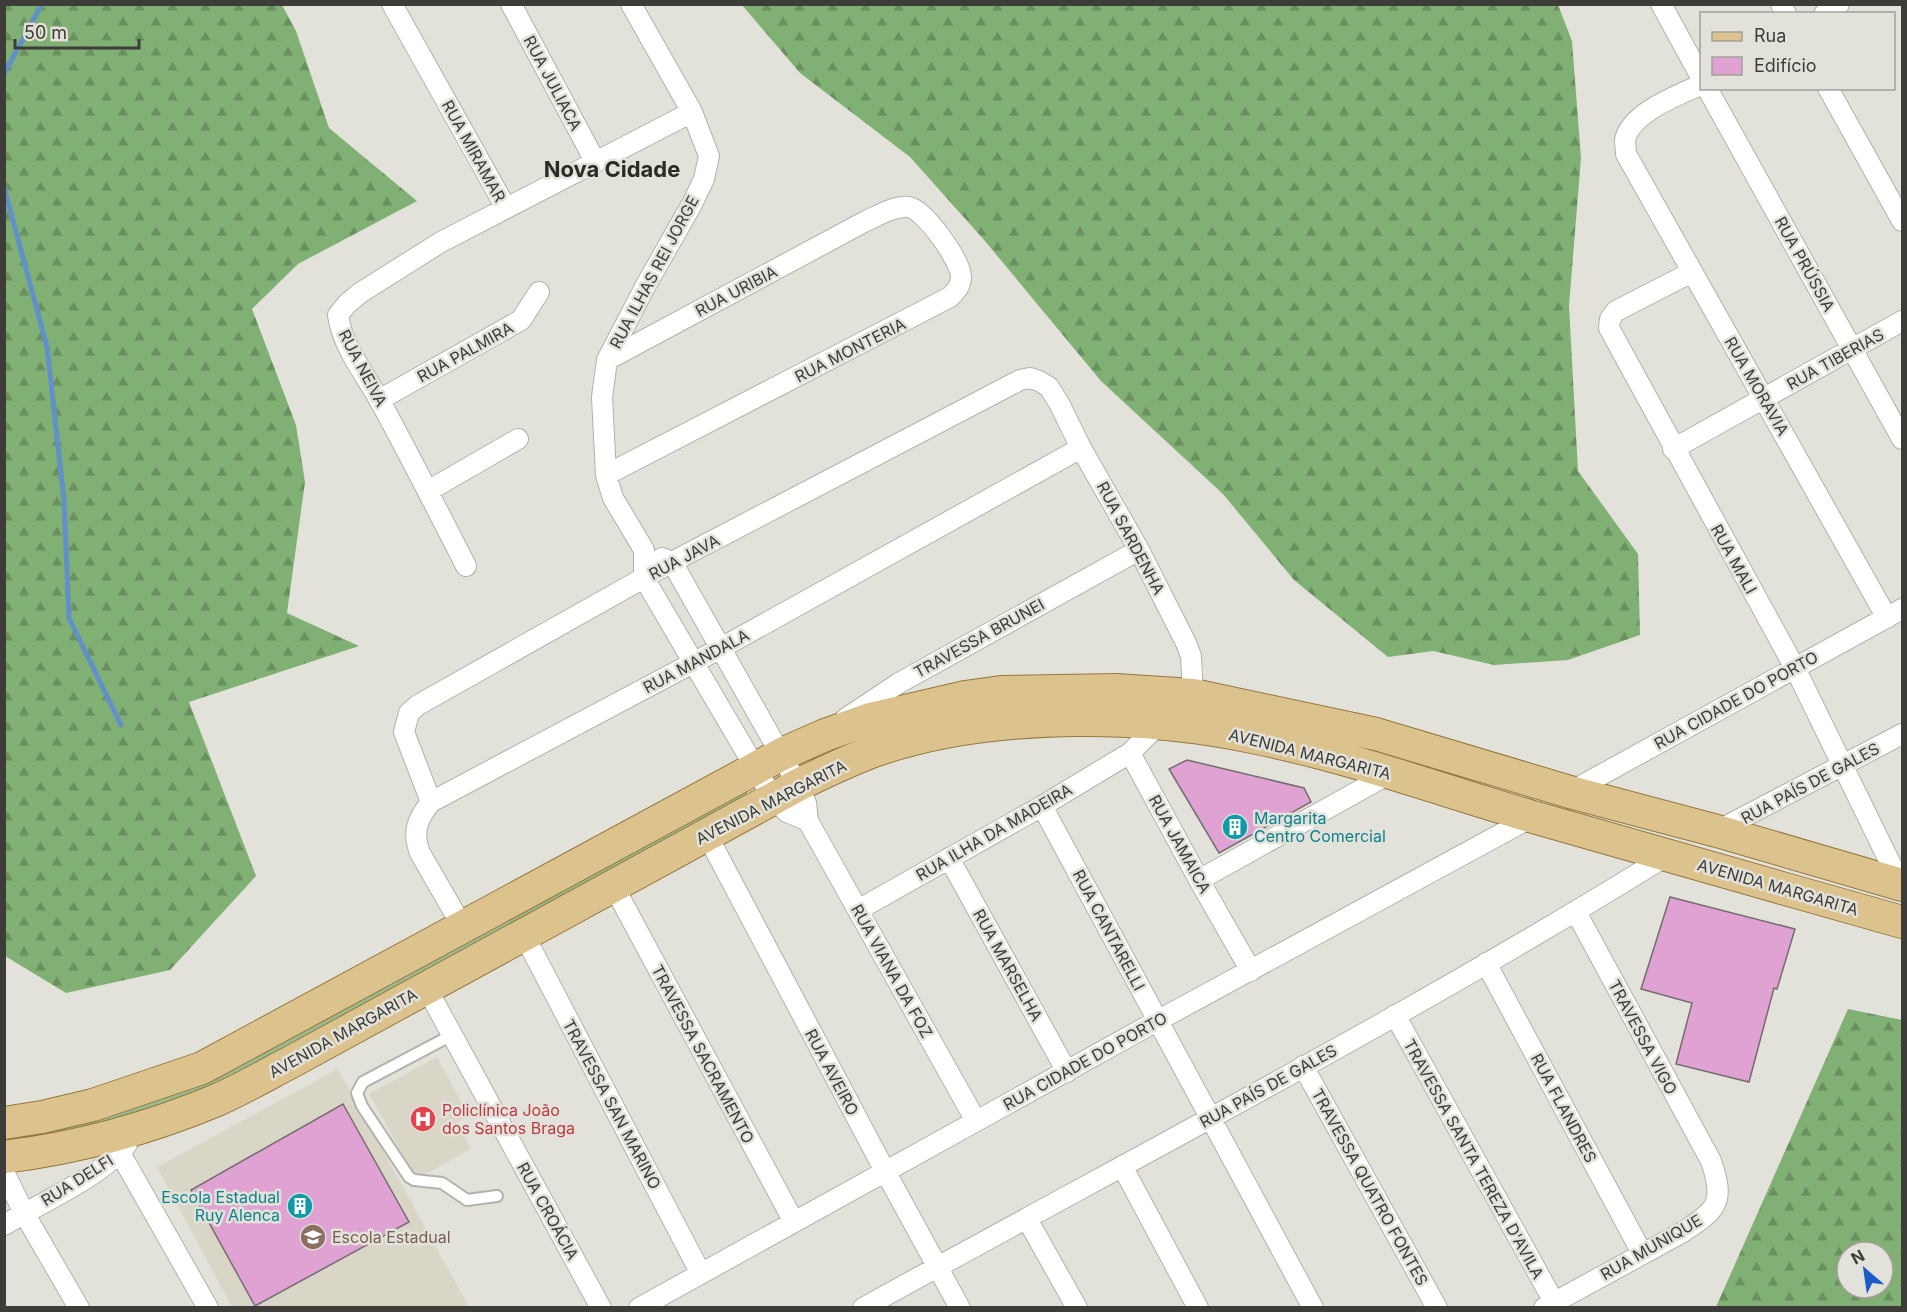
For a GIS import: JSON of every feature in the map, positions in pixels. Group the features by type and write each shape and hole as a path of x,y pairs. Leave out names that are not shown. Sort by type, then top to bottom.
{"main road":[{"name":"AVENIDA MARGARITA","path":"4,1123 93,1105 202,1068 769,761 825,735 914,708 1001,692 1116,690 1193,695 1376,734 1570,792 1717,831 1902,885"},
{"name":"AVENIDA MARGARITA","path":"4,1157 76,1145 179,1114 219,1099 291,1062 785,791 872,752 915,740 981,727 1047,722 1159,723 1259,738 1902,922"}],"street":[{"name":"RUA MIRAMAR","path":"392,4 506,208 692,112"},
{"name":"RUA JULIACA","path":"511,4 595,161"},
{"name":"RUA ILHAS REI JORGE","path":"631,4 692,112 709,156 704,179 607,360 602,397 606,475 613,498 644,550"},
{"path":"1661,4 1700,77"},
{"name":"RUA MORAVIA","path":"1700,85 1647,112 1625,139 1626,154 1764,398 1895,613"},
{"name":"RUA PRÚSSIA","path":"1708,90 1902,439"},
{"path":"1829,90 1902,221"},
{"name":"RUA MONTERIA","path":"606,475 922,313 950,297 959,288 961,278 959,267 920,212 909,207 897,208 864,222"},
{"name":"RUA NEIVA","path":"466,566 379,400 347,345 340,329 338,315 360,293 441,242 506,208"},
{"name":"RUA URIBIA","path":"607,360 864,222"},
{"name":"RUA MALI","path":"1692,272 1616,310 1610,319 1609,328 1795,668 1902,885"},
{"name":"RUA PALMIRA","path":"379,400 521,320 527,315 539,292"},
{"name":"RUA TIBERIAS","path":"1673,448 1902,321"},
{"name":"RUA JAVA","path":"431,802 404,732 409,713 418,705 672,562 1020,380 1030,378 1049,387"},
{"name":"RUA SARDENHA","path":"1049,387 1139,550 1191,656 1193,695"},
{"path":"428,491 518,439"},
{"name":"RUA MANDALA","path":"431,802 721,648 1081,448"},
{"path":"785,791 769,761 693,663 644,578 644,550 672,562 721,648 769,761 785,791 787,812 808,821"},
{"name":"TRAVESSA BRUNEI","path":"825,735 872,699 898,683 1139,550"},
{"name":"RUA CIDADE DO PORTO","path":"1570,792 1895,613"},
{"path":"1130,753 1159,723"},
{"name":"RUA PAÍS DE GALES","path":"1717,831 1902,734"},
{"name":"RUA ILHA DA MADEIRA","path":"858,910 1042,806 1130,753"},
{"name":"RUA JAMAICA","path":"1130,753 1251,971"},
{"path":"1199,880 1389,774"},
{"name":"RUA VIANA DA FOZ","path":"785,791 806,803 808,821 976,1121"},
{"path":"431,802 420,816 416,827 416,841 420,853 462,926"},
{"name":"RUA CANTARELLI","path":"1042,806 1313,1308"},
{"name":"RUA CIDADE DO PORTO","path":"639,1308 1157,1021 1532,817"},
{"name":"RUA AVEIRO","path":"707,835 960,1308"},
{"name":"RUA PAÍS DE GALES","path":"863,1308 1395,1015 1576,912 1668,855"},
{"name":"RUA MARSELHA","path":"949,858 1067,1072"},
{"name":"TRAVESSA SACRAMENTO","path":"613,885 794,1222"},
{"name":"TRAVESSA VIGO","path":"1576,912 1711,1161"},
{"name":"TRAVESSA SAN MARINO","path":"524,935 701,1274"},
{"name":"RUA FLANDRES","path":"1486,963 1642,1253"},
{"name":"RUA CROÁCIA","path":"426,987 601,1308"},
{"name":"TRAVESSA SANTA TEREZA D'AVILA","path":"1395,1015 1549,1305"},
{"name":"TRAVESSA QUATRO FONTES","path":"1303,1066 1437,1308"},
{"name":"RUA DELFI","path":"4,1225 94,1173 120,1154 141,1126"},
{"path":"120,1154 208,1308"},
{"name":"RUA MUNIQUE","path":"1549,1305 1705,1218 1717,1202 1719,1189 1711,1161"},
{"path":"1122,1166 1198,1308"},
{"path":"4,1172 24,1213 79,1308"},
{"path":"1027,1219 1077,1308"}],"lane":[{"path":"452,1035 363,1082 357,1093 362,1106 409,1177 414,1180 442,1183 467,1200 497,1196"}],"shaded area":[{"name":"Policlínica João dos Santos Braga","path":"437,1057 469,1116 457,1122 471,1149 416,1179 369,1094"},
{"name":"Escola Estadual","path":"338,1069 469,1307 232,1307 157,1167"}],"green space":[{"path":"5,4 282,5 296,31 329,128 417,201 298,264 252,309 296,425 305,482 287,613 359,646 189,702 256,876 170,970 66,993 5,956"},
{"path":"742,5 1558,5 1572,41 1581,158 1569,306 1578,471 1638,554 1640,635 1568,660 1494,665 1433,651 1388,657 1294,580 1223,494 1101,381 985,241 910,157 800,73"},
{"path":"747,789 747,796 228,1079 162,1107 103,1125 17,1140 15,1135 130,1103"},
{"path":"1848,1009 1902,1020 1902,1307 1716,1307"}],"building":[{"name":"Margarita Centro Comercial","path":"1187,760 1304,788 1311,802 1219,853 1169,769"},
{"path":"1670,897 1795,929 1777,989 1774,988 1749,1082 1676,1064 1692,1003 1641,989"},
{"name":"Escola Estadual Ruy Alenca","path":"343,1104 409,1222 255,1306 191,1190"}],"waterway":[{"path":"4,74 42,4"},
{"path":"4,187 47,347 64,500 69,618 121,725"}],"place":[{"name":"Margarita Centro Comercial","path":"1235,827"},
{"name":"Policlínica João dos Santos Braga","path":"423,1119"},
{"name":"Escola Estadual Ruy Alenca","path":"300,1206"},
{"name":"Escola Estadual","path":"313,1237"}],"district":[{"name":"Nova Cidade","path":"612,169"}]}
